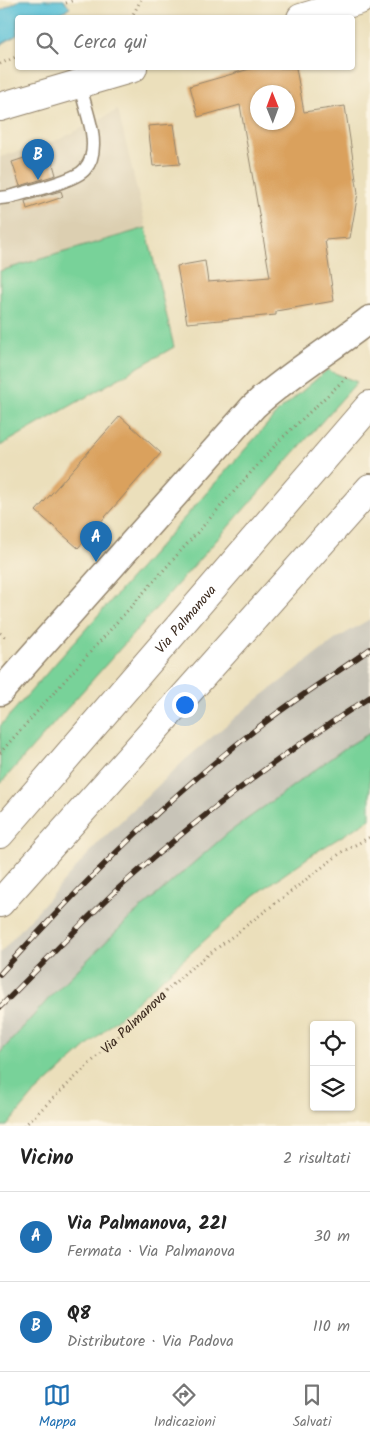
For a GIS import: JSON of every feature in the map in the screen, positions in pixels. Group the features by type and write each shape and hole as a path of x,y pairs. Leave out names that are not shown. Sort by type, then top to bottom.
{"main road":[{"path":"311,15 360,0"},
{"path":"0,107 97,76 124,70"},
{"name":"Via Palmanova","path":"0,834 370,405"},
{"path":"0,903 370,488"}],"street":[{"path":"0,692 253,407 370,319"}],"lane":[{"path":"0,198 72,178 84,171 91,160 93,147 92,132 97,76"}],"path":[{"path":"66,4 74,0"},
{"path":"133,15 141,0"},
{"path":"0,64 15,57"},
{"path":"0,753 280,440 349,375"},
{"path":"0,634 8,640"},
{"name":"Via Palmanova","path":"24,1126 186,972 342,852 370,837"}],"shaded area":[{"path":"118,110 146,228 0,271 0,157 60,139"},
{"path":"370,619 370,733 345,748 228,833 130,918 51,996 0,1053 0,953 98,843 186,759 250,705 336,639"}],"green space":[{"path":"146,228 174,347 0,446 0,271"},
{"path":"327,370 357,382 0,784 0,726 279,411"},
{"path":"370,733 370,819 313,854 255,895 32,1096 7,1126 0,1126 0,1053 51,996 130,918 228,833 345,748"}],"water":[{"path":"20,0 64,0 70,8 55,15 15,15 15,36 0,45 0,11"}],"building":[{"path":"246,70 296,70 304,112 345,106 358,193 350,238 325,240 334,301 276,311 276,315 187,323 177,266 205,261 208,282 270,277 240,105 198,117 190,86"},
{"path":"174,124 180,164 153,166 148,126"},
{"path":"49,150 56,175 20,186 12,162"},
{"path":"61,191 63,197 27,209 25,201"},
{"path":"120,416 161,453 78,548 36,511"}],"railway":[{"path":"0,974 126,842 193,781 277,713 370,649"},
{"path":"0,1007 105,901 150,861 241,787 370,697"}],"place":[{"name":"Q8","path":"38,180"},
{"name":"Via Palmanova, 221","path":"96,562"}]}
